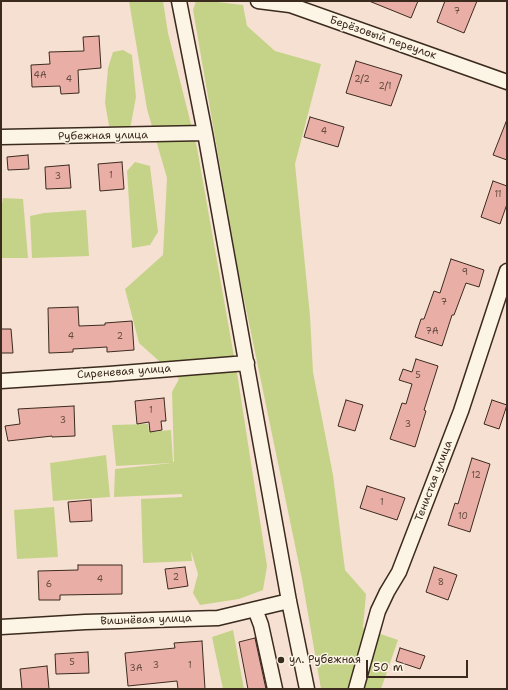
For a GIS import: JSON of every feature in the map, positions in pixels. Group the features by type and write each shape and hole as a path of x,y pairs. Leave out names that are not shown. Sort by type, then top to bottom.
{"street":[{"path":"179,1 205,133 289,601 307,689"},
{"name":"Берёзовый переулок","path":"258,1 290,5 507,82"},
{"name":"Рубежная улица","path":"1,137 205,133"},
{"name":"Тенистая улица","path":"356,689 378,611 399,572 461,411 507,271"},
{"name":"Сиреневая улица","path":"1,381 247,363"},
{"name":"Вишнёвая улица","path":"1,627 85,622 218,618 289,601"},
{"path":"255,609 261,625 275,689"}],"green space":[{"path":"129,1 163,1 168,33 197,148 238,379 267,566 263,590 239,599 200,605 193,593 198,574 191,551 192,561 143,563 141,499 182,497 182,494 114,497 115,469 172,463 116,466 112,425 148,424 149,432 171,430 174,462 172,392 179,379 139,343 125,289 163,255 167,178 147,109"},
{"path":"196,1 243,5 247,26 275,51 321,64 295,164 310,316 313,372 333,475 345,570 366,594 363,628 398,640 381,689 321,689 302,579 238,270 193,10"},
{"path":"123,50 132,55 136,97 130,129 110,131 105,103 108,68 113,52"},
{"path":"135,162 150,166 158,232 150,245 132,248 127,171"},
{"path":"3,198 23,199 28,258 1,258 1,204"},
{"path":"86,210 89,256 32,258 30,216 44,213"},
{"path":"106,455 110,497 53,501 50,463"},
{"path":"54,507 58,557 17,559 14,510"},
{"path":"233,630 244,689 223,689 212,637"}],"building":[{"path":"369,1 418,1 411,18"},
{"path":"445,1 477,1 464,33 437,22"},
{"path":"99,36 101,68 78,70 79,93 61,94 60,86 32,87 31,65 50,64 49,52 84,51 83,37"},
{"path":"356,61 402,75 391,106 346,93"},
{"path":"310,117 344,127 338,147 304,137"},
{"path":"507,122 507,160 493,155"},
{"path":"28,155 29,169 8,170 7,157"},
{"path":"122,162 124,189 100,191 98,164"},
{"path":"69,165 71,188 46,189 45,167"},
{"path":"493,181 507,186 507,204 500,224 481,217"},
{"path":"451,259 484,270 479,287 466,283 454,315 452,315 442,346 415,337 421,319 424,319 434,291 440,293"},
{"path":"78,307 79,326 105,325 105,323 132,321 134,350 107,352 107,347 73,349 73,352 49,353 48,308"},
{"path":"1,329 11,329 13,353 1,353"},
{"path":"416,359 438,366 424,410 426,411 415,447 390,439 402,403 406,404 412,384 399,380 403,369 412,372"},
{"path":"164,398 166,421 161,421 162,430 150,432 149,422 137,424 135,401"},
{"path":"346,400 363,405 355,431 338,426"},
{"path":"492,400 507,405 499,429 484,424"},
{"path":"74,406 75,436 52,436 8,441 5,426 20,424 18,409"},
{"path":"472,458 490,464 470,532 448,525 455,503 458,504"},
{"path":"367,486 405,498 397,520 360,508"},
{"path":"91,500 92,521 70,522 68,502"},
{"path":"78,565 122,565 122,594 60,595 60,600 39,600 38,571 78,570"},
{"path":"185,567 188,586 168,589 165,569"},
{"path":"434,567 457,575 448,600 426,592"},
{"path":"255,638 266,689 248,689 239,642"},
{"path":"202,641 205,689 178,689 177,681 128,686 125,653 175,648 174,643"},
{"path":"400,648 425,656 420,669 396,661"},
{"path":"88,652 89,673 56,674 55,654"},
{"path":"47,666 49,689 22,689 20,669"}],"place":[{"name":"ул. Рубежная","path":"281,660"}]}
